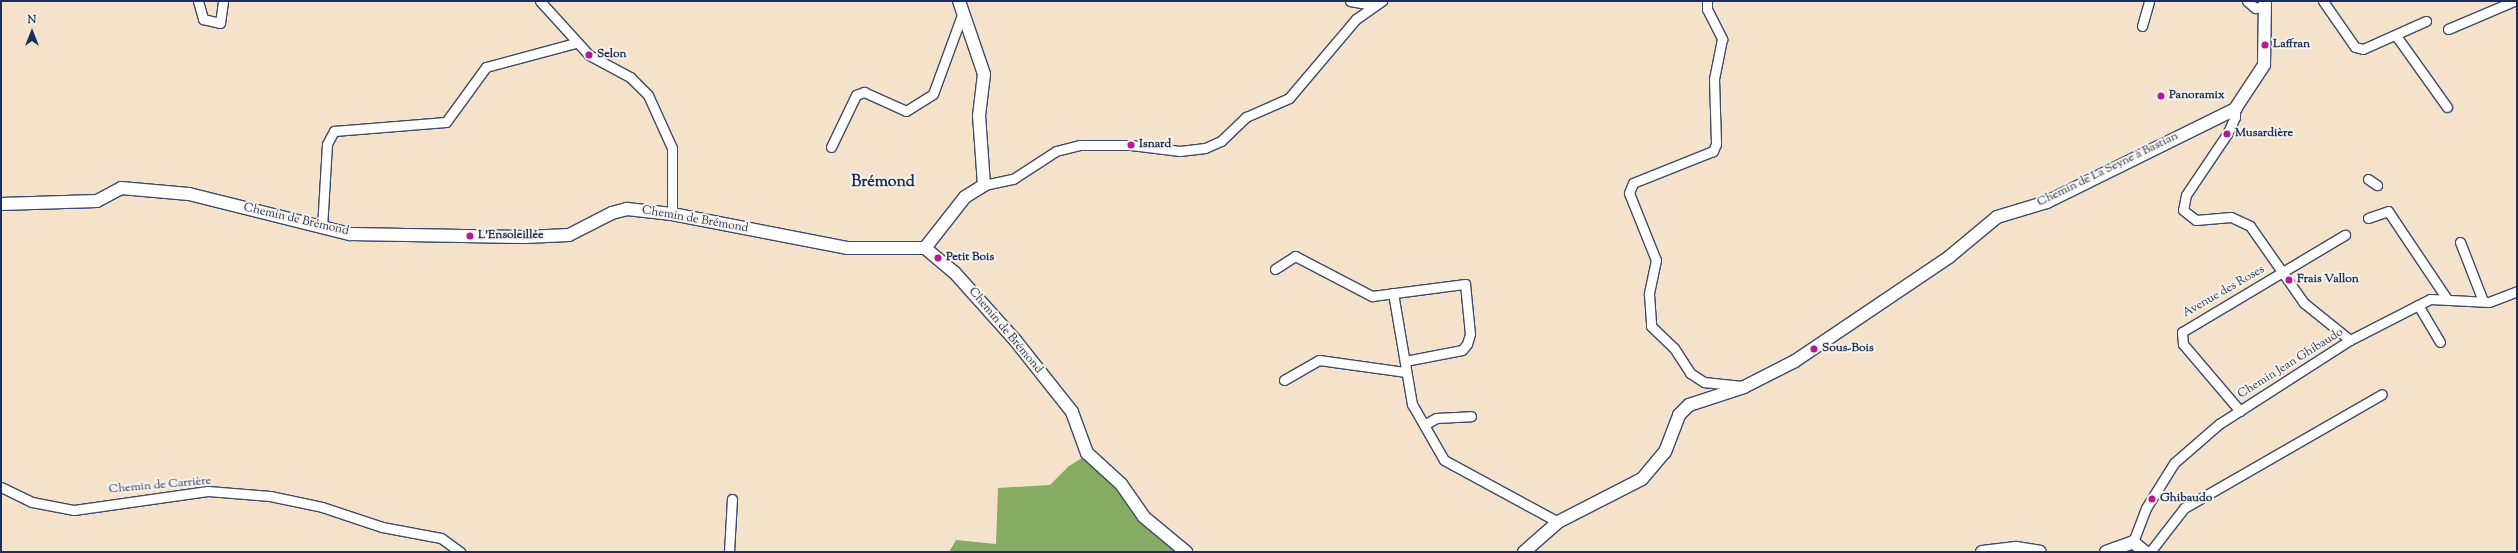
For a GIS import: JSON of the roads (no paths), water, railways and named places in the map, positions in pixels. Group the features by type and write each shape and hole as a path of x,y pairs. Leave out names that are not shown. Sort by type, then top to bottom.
{"street":[{"path":"198,1 203,19 220,23 223,1"},
{"path":"540,1 575,43 589,55 630,77 653,104 672,148 672,214"},
{"path":"1350,1 1377,3"},
{"path":"1707,1 1707,9 1722,39 1714,79 1716,144 1713,151 1633,183 1629,193 1656,260 1649,294 1651,326 1674,348 1690,372 1704,382 1744,386"},
{"path":"2142,26 2149,1"},
{"path":"2246,1 2255,8 2265,4 2264,65 2235,109 2235,117 2227,134 2186,195 2183,210 2196,220 2242,220 2250,226 2284,272 2304,303 2350,340"},
{"path":"2323,1 2355,47 2363,49 2397,37 2426,21"},
{"path":"2448,29 2514,1"},
{"path":"925,248 965,197 984,185 1013,179 1056,151 1080,145 1131,145 1180,151 1205,148 1221,141 1246,117 1289,98 1377,3"},
{"path":"961,7 984,74 979,116 984,185"},
{"path":"831,147 856,95 864,92 906,111 933,94 961,7"},
{"path":"2397,37 2447,107"},
{"path":"322,228 327,144 334,131 446,122 486,67 575,43"},
{"name":"Chemin de La Seyne à Bastian","path":"1524,552 1558,522 1642,479 1665,452 1683,409 1744,386 1802,357 1949,257 1997,217 2047,202 2235,109"},
{"path":"2368,180 2377,186"},
{"name":"Chemin de Brémond","path":"1,204 97,201 121,188 189,194 322,228 362,234 556,237 569,235 619,210 672,214 847,248 925,248 954,272 1007,330 1072,412 1087,453 1120,484 1144,517 1186,552"},
{"path":"2368,218 2388,212 2447,299"},
{"path":"2284,272 2345,235"},
{"path":"2460,242 2482,302"},
{"path":"1275,269 1295,256 1372,296 1458,282 1465,284 1470,334 1467,344 1462,350 1405,360"},
{"name":"Avenue des Roses","path":"2240,411 2183,344 2182,332 2284,272"},
{"name":"Chemin Jean Ghibaudo","path":"2133,542 2146,508 2174,463 2203,436 2240,411 2350,340 2430,299 2482,302 2517,291"},
{"path":"1393,293 1412,404 1444,460 1558,522"},
{"path":"2418,305 2440,342"},
{"path":"1284,380 1319,360 1406,372"},
{"path":"2150,552 2184,508 2382,394"},
{"path":"1424,425 1436,418 1471,416"},
{"name":"Chemin de Carrière","path":"1,487 32,502 74,510 208,492 270,496 322,506 382,527 441,538 460,552"},
{"path":"729,552 732,499"},
{"path":"2106,552 2133,542 2145,552"},
{"path":"1982,552 2016,548 2040,552"}],"place":[{"name":"Laffran","path":"2265,45"},
{"name":"Selon","path":"589,55"},
{"name":"Panoramix","path":"2161,96"},
{"name":"Musardière","path":"2227,134"},
{"name":"Isnard","path":"1131,145"},
{"name":"L'Ensoleillée","path":"470,236"},
{"name":"Petit Bois","path":"938,258"},
{"name":"Frais Vallon","path":"2289,280"},
{"name":"Sous-Bois","path":"1814,349"},
{"name":"Ghibaudo","path":"2152,499"}],"district":[{"name":"Brémond","path":"883,183"}]}
